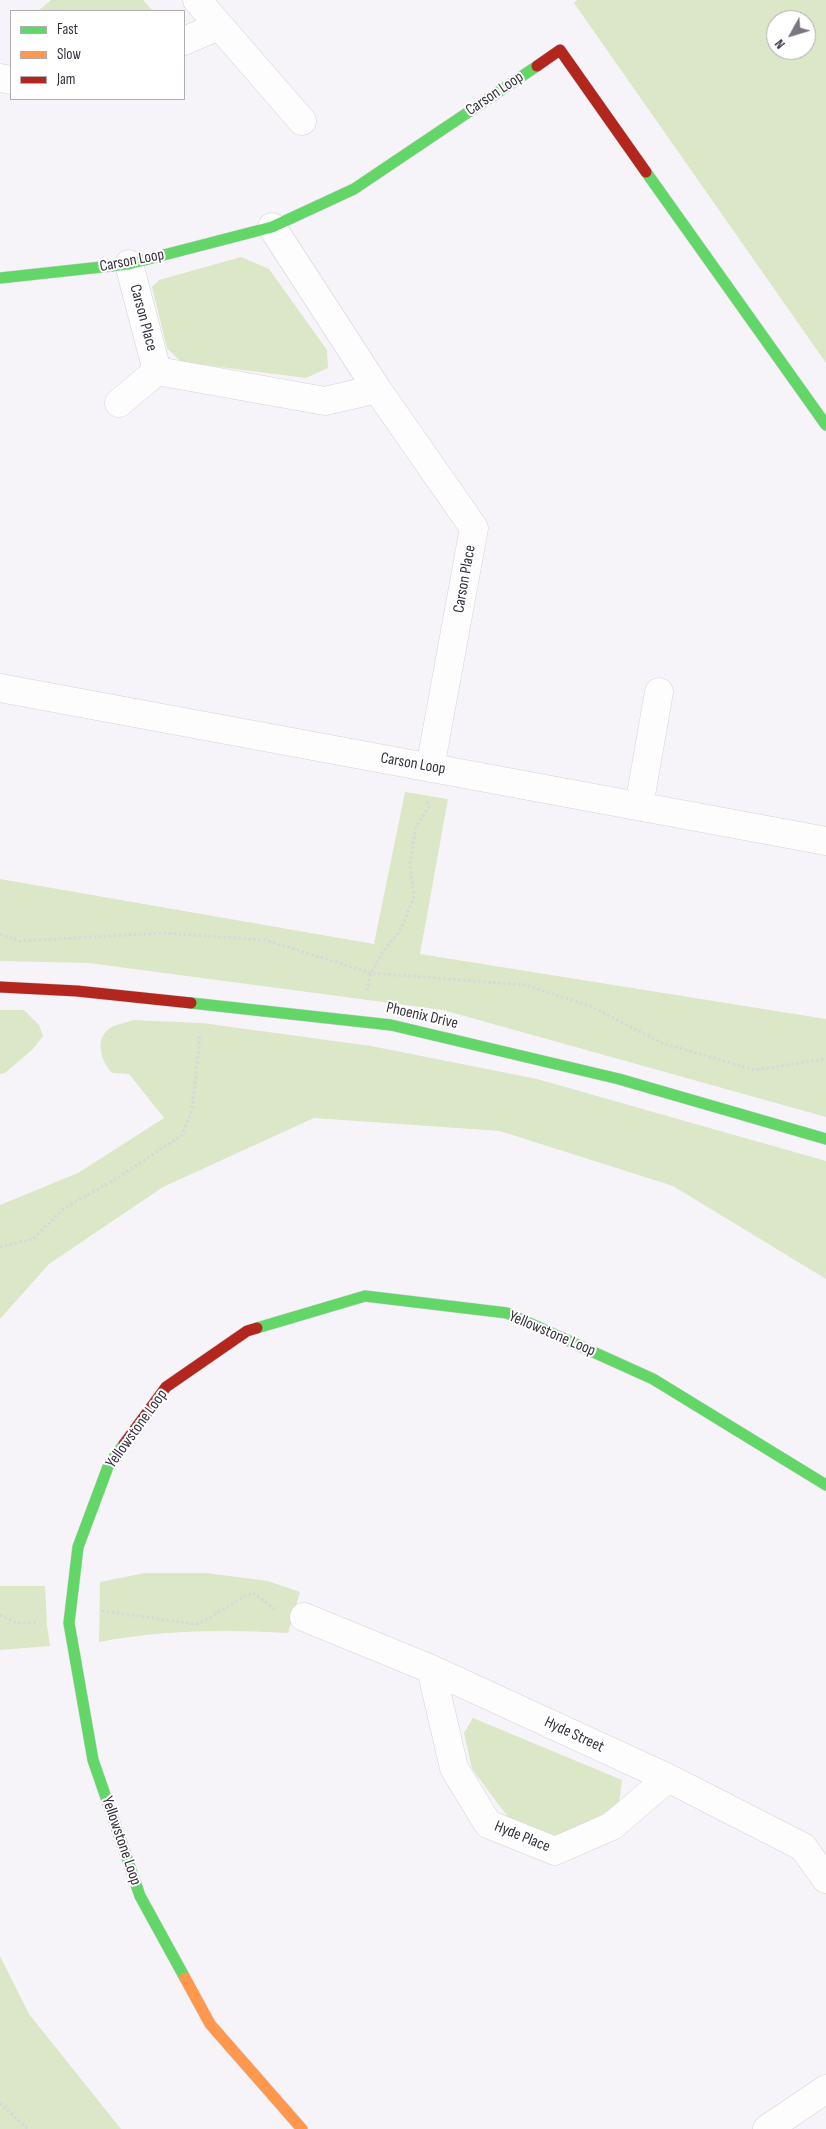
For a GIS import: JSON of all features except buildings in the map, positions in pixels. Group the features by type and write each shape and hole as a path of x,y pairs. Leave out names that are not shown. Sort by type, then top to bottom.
{"street":[{"path":"197,0 302,121"},
{"path":"185,41 219,26"},
{"name":"Carson Loop","path":"0,278 129,264 272,227 354,189 560,50 826,425"},
{"name":"Carson Place","path":"272,227 377,389 474,528 430,768"},
{"name":"Carson Place","path":"129,264 157,371"},
{"name":"Carson Place","path":"157,371 325,401 377,389"},
{"name":"Carson Place","path":"119,403 157,371"},
{"name":"Carson Loop","path":"0,688 826,841"},
{"path":"639,806 659,692"},
{"name":"Phoenix Drive","path":"0,987 205,1004 391,1025 619,1079 826,1139"},
{"name":"Yellowstone Loop","path":"302,2129 210,2024 140,1896 93,1760 69,1623 78,1547 109,1464 166,1387 247,1331 365,1296 507,1313 653,1379 826,1485"},
{"name":"Hyde Street","path":"304,1617 431,1669 668,1778 803,1847 826,1879"},
{"name":"Hyde Place","path":"431,1669 454,1768 488,1824 555,1851 612,1826 668,1778"},
{"path":"767,2129 826,2089"}],"path":[{"path":"371,972 383,951 400,931 414,897 410,862 416,826 429,807 426,800 430,768"},
{"path":"0,934 20,941 163,933 265,940 371,972 524,985 590,1006 662,1043 754,1070 826,1059"},
{"path":"0,1247 33,1239 63,1209 120,1177 182,1135 192,1110 205,1004"},
{"path":"0,1615 17,1623 69,1623 104,1610 196,1624 210,1619 242,1597 253,1592 279,1611 304,1617"},
{"path":"0,2103 28,2129"}],"green space":[{"path":"51,0 143,0 152,10 39,10"},
{"path":"577,0 826,0 826,363 574,3"},
{"path":"241,257 269,269 327,350 328,368 306,378 181,362 167,348 152,287 159,280"},
{"path":"405,792 448,799 420,954 826,1019 826,1117 443,1010 89,963 0,961 0,879 374,944"},
{"path":"0,1010 24,1010 39,1025 43,1036 33,1049 5,1073 0,1074"},
{"path":"133,1020 202,1023 371,1046 537,1079 826,1161 826,1279 673,1186 500,1131 314,1118 163,1187 49,1264 0,1319 0,1205 78,1173 164,1118 129,1074 112,1073 102,1056 101,1044 105,1033 112,1027"},
{"path":"145,1573 206,1573 268,1581 300,1592 288,1633 240,1631 169,1633 99,1642 100,1582"},
{"path":"0,1586 45,1586 50,1646 0,1650"},
{"path":"473,1718 622,1780 619,1803 591,1822 556,1837 517,1829 472,1769 464,1733"},
{"path":"0,1956 29,2014 121,2129 0,2129"}],"traffic: fast":[{"path":"0,278 129,264 272,227 354,189 537,66"},
{"path":"646,172 826,425"},
{"path":"191,1003 391,1025 619,1079 826,1139"},
{"path":"257,1328 365,1296 507,1313 653,1379 826,1485"},
{"path":"124,1444 109,1464 78,1547 69,1623 93,1760 140,1896 185,1978"}],"traffic: slow":[{"path":"185,1978 210,2024 302,2129"}],"traffic: jam":[{"path":"537,66 560,50 646,172"},
{"path":"0,987 77,991 191,1003"},
{"path":"124,1444 166,1387 247,1331 257,1328"}]}
